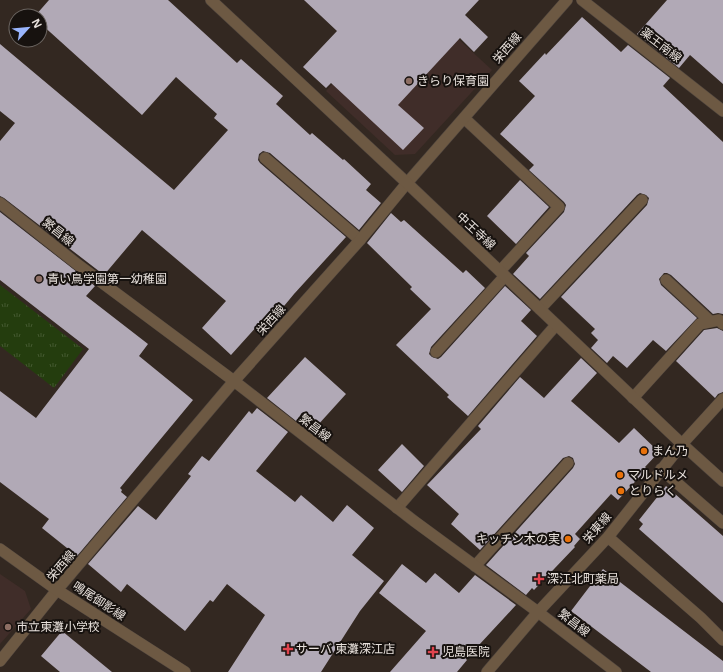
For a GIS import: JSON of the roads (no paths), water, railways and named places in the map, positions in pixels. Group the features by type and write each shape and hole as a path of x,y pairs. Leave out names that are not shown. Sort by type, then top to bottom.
{"street":[{"name":"中王寺線","path":"211,0 723,481"},
{"name":"栄西線","path":"0,661 57,590 234,381 360,240 407,183 567,0"},
{"name":"薬王南線","path":"582,0 721,106"},
{"path":"436,352 560,207 464,118"},
{"path":"265,158 360,240"},
{"path":"540,309 642,200"},
{"name":"繁昌線","path":"0,203 77,264 234,381 397,508 538,612 616,672"},
{"path":"666,280 710,322"},
{"path":"633,398 700,324 719,320 723,324"},
{"path":"397,508 556,325"},
{"name":"栄東線","path":"487,672 538,612 608,537 661,469 723,399"},
{"path":"475,566 568,463"},
{"path":"661,469 723,523"},
{"path":"608,537 701,618 723,640"},
{"name":"鳴尾御影線","path":"0,549 57,590 185,672"}],"place":[{"name":"きらり保育園","path":"409,81"},
{"name":"青い鳥学園第一幼稚園","path":"39,279"},
{"name":"まん乃","path":"644,451"},
{"name":"マルドルメ","path":"620,475"},
{"name":"とりらく","path":"621,491"},
{"name":"キッチン木の実","path":"568,539"},
{"name":"深江北町薬局","path":"539,579"},
{"name":"市立東灘小学校","path":"8,627"},
{"name":"サーバ 東灘深江店","path":"288,649"},
{"name":"児島医院","path":"433,652"}]}
